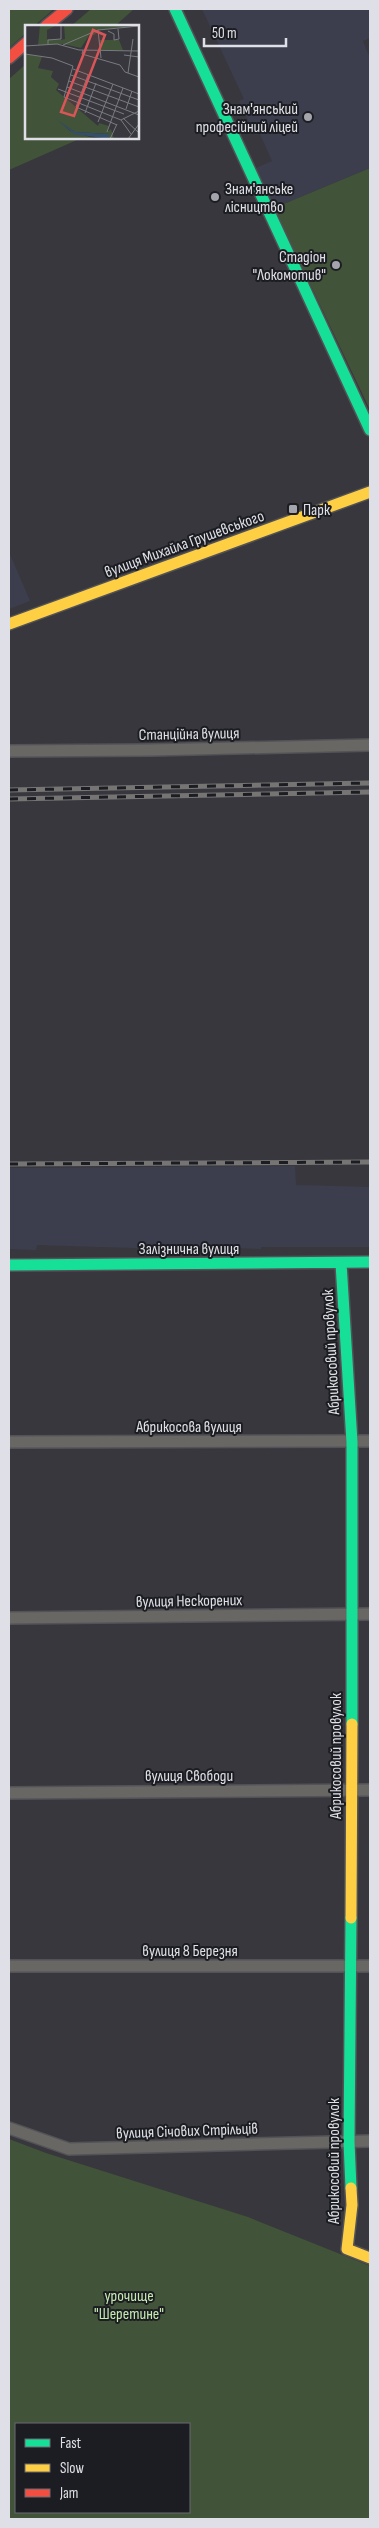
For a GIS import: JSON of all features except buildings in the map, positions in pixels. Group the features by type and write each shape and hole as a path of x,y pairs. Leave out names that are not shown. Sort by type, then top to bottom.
{"street":[{"path":"47,25 67,9"},
{"path":"175,9 370,430"},
{"path":"9,58 25,44"},
{"name":"вулиця Михайла Грушевського","path":"9,624 370,492"},
{"name":"Станційна вулиця","path":"9,751 370,745"},
{"name":"Залізнична вулиця","path":"9,1265 370,1262"},
{"name":"Абрикосовий провулок","path":"341,1263 352,1442 353,1614 349,2142 352,2205 347,2250 370,2258"},
{"name":"Абрикосова вулиця","path":"9,1442 370,1441"},
{"name":"вулиця Нескорених","path":"9,1618 370,1614"},
{"name":"вулиця Свободи","path":"9,1793 370,1790"},
{"name":"вулиця 8 Березня","path":"9,1966 370,1966"},
{"name":"вулиця Січових Стрільців","path":"9,2128 69,2149 370,2141"}],"shaded area":[{"name":"Знам'янський професійний ліцей","path":"202,9 370,9 370,38 363,41 370,58 370,168 274,208 256,168 272,161 260,134 255,135 239,101 244,99"},
{"path":"9,552 30,601 9,609"},
{"path":"295,1166 296,1185 370,1187 370,1247 261,1247 261,1249 180,1246 176,1249 164,1249 37,1245 36,1250 9,1249 9,1168"}],"green space":[{"path":"9,9 54,9 35,25 25,25 25,34 9,48"},
{"path":"91,9 134,9 116,25 72,25"},
{"path":"25,65 25,139 77,140 9,170 9,79"},
{"name":"Стадіон \"Локомотив\"","path":"370,168 370,410 274,208"},
{"name":"урочище \"Шеретине\"","path":"9,2139 46,2153 248,2217 370,2266 370,2519 9,2519"}],"railway":[{"path":"9,790 370,783"},
{"path":"9,799 370,792"},
{"path":"9,1164 370,1162"}],"traffic: fast":[{"path":"175,9 370,430"},
{"path":"9,1265 370,1262"},
{"path":"341,1263 352,1442 352,1724"},
{"path":"351,1918 349,2142 351,2188"}],"traffic: slow":[{"path":"9,624 370,492"},
{"path":"351,1918 352,1724"},
{"path":"351,2188 352,2205 347,2249 370,2258"}],"traffic: jam":[{"path":"47,25 67,9"},
{"path":"9,58 25,44"}],"place":[{"name":"Знам'янський професійний ліцей","path":"308,117"},
{"name":"Знам'янське лісництво","path":"215,197"},
{"name":"Стадіон \"Локомотив\"","path":"336,265"},
{"name":"Парк","path":"293,509"}]}
